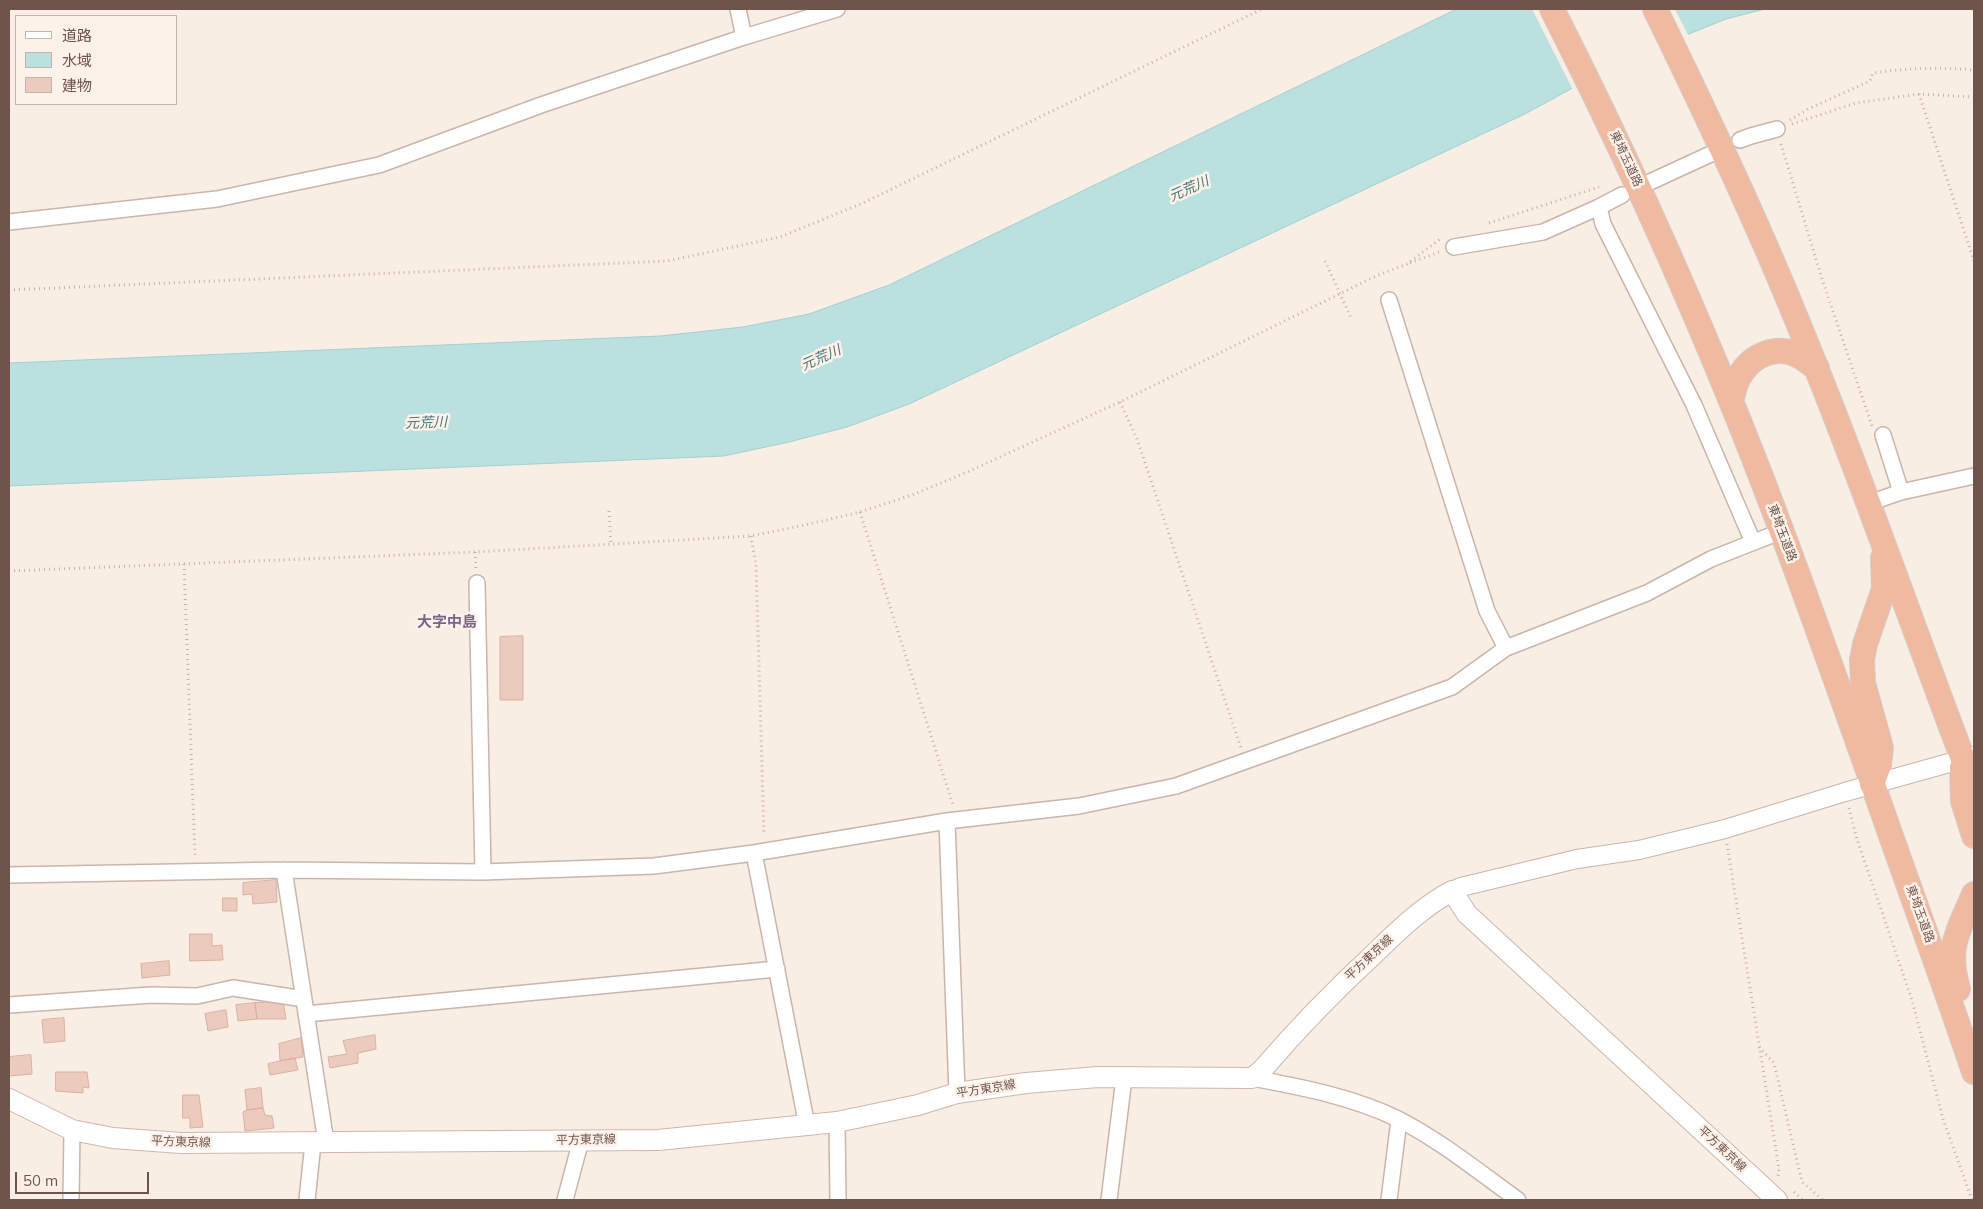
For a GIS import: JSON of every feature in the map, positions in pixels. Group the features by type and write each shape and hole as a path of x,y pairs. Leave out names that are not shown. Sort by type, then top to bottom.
{"highway":[{"name":"東埼玉道路","path":"1552,9 1622,149 1666,246 1731,402 1782,531 1932,948 1972,1066"},
{"path":"1654,9 1704,108 1781,282 1969,758 1974,788"},
{"path":"1731,402 1738,379 1745,368 1753,359 1771,350 1800,356 1816,368"},
{"path":"1872,784 1879,765 1881,748 1863,683 1862,660 1865,644 1884,590 1885,570 1878,530"},
{"path":"1969,758 1961,781 1963,801 1974,836"},
{"path":"1972,1066 1966,1017 1954,974 1952,952 1956,934 1974,894"}],"main road":[{"name":"平方東京線","path":"9,1099 72,1130 113,1138 181,1144 658,1140 837,1122 918,1105 957,1093 1068,1079 1098,1077 1252,1078 1262,1070 1337,988 1407,923 1433,902 1452,891 1468,914 1772,1196"}],"street":[{"path":"738,9 744,37"},
{"path":"9,222 217,200 379,165 541,105 744,37 837,9"},
{"path":"1740,140 1777,129"},
{"path":"1650,182 1716,152"},
{"path":"1451,242 1543,232 1622,195"},
{"path":"1599,207 1609,238 1694,405 1753,542"},
{"path":"1389,300 1487,611 1506,648"},
{"path":"1882,435 1901,492"},
{"path":"1869,503 1901,492 1974,476"},
{"path":"9,875 284,870 483,872 654,866 760,852 952,821 1098,802 1176,786 1452,687 1506,648 1647,593 1711,559 1782,531"},
{"path":"477,583 483,872"},
{"path":"1452,891 1461,886 1527,870 1577,859 1639,850 1725,829 1872,784 1969,758"},
{"path":"952,821 957,1093"},
{"path":"760,852 777,969 807,1126"},
{"path":"284,870 304,998 320,1142 307,1200"},
{"path":"306,1014 777,969"},
{"path":"9,1005 151,995 197,996 232,988 304,998"},
{"path":"1109,1200 1124,1078"},
{"path":"1252,1078 1362,1104 1399,1120 1452,1153 1518,1200"},
{"path":"1389,1200 1399,1120"},
{"path":"837,1122 838,1200"},
{"path":"71,1200 72,1130"},
{"path":"566,1200 581,1140"}],"path":[{"path":"9,290 667,261 780,237 864,204 1262,9"},
{"path":"1777,129 1808,109 1870,82 1873,74 1922,68 1974,70"},
{"path":"1777,129 1856,103 1919,94 1974,97"},
{"path":"1919,94 1974,261"},
{"path":"1777,129 1832,309 1875,434 1882,435"},
{"path":"1485,225 1604,185"},
{"path":"1407,264 1439,240 1451,242"},
{"path":"9,571 475,552 751,536 860,512 912,495 965,473 1120,402 1376,276 1407,264 1451,242"},
{"path":"1324,261 1352,320"},
{"path":"1120,402 1138,438 1246,762"},
{"path":"609,511 611,544"},
{"path":"860,512 870,540 952,821"},
{"path":"751,536 756,565 760,852"},
{"path":"184,564 196,871"},
{"path":"1845,792 1857,839 1912,1000 1943,1119 1972,1200"},
{"path":"1725,829 1779,1169 1772,1196"},
{"path":"1759,1046 1774,1063 1802,1182 1823,1200"}],"water":[{"name":"元荒川","path":"1457,9 1765,9 1726,19 1622,61 1525,114 909,404 847,427 724,456 9,486 9,363 660,336 743,327 809,314 889,285"}],"pier":[{"path":"1532,9 1675,9 1689,37 1623,63 1573,90"}],"building":[{"path":"523,636 523,700 500,700 500,637"},
{"path":"276,880 277,902 253,904 252,894 243,895 243,883"},
{"path":"223,898 237,898 237,911 223,911"},
{"path":"190,934 212,934 212,946 222,945 223,960 190,961"},
{"path":"169,961 170,975 142,978 141,964"},
{"path":"283,1002 286,1019 257,1019 255,1003"},
{"path":"255,1003 257,1019 238,1021 236,1005"},
{"path":"226,1010 228,1027 208,1031 205,1014"},
{"path":"64,1018 65,1041 44,1043 42,1020"},
{"path":"375,1035 376,1049 358,1053 358,1063 330,1068 328,1057 347,1054 343,1041"},
{"path":"301,1038 303,1057 280,1061 279,1044"},
{"path":"31,1055 32,1074 9,1076 9,1057"},
{"path":"295,1058 298,1070 270,1075 268,1064"},
{"path":"56,1072 87,1072 89,1088 83,1087 83,1093 56,1091"},
{"path":"261,1088 263,1108 247,1110 245,1090"},
{"path":"183,1095 199,1095 203,1127 190,1128 190,1118 183,1118"},
{"path":"263,1108 265,1115 272,1116 274,1128 245,1131 243,1112"}],"district":[{"name":"大字中島","path":"447,622"}]}
